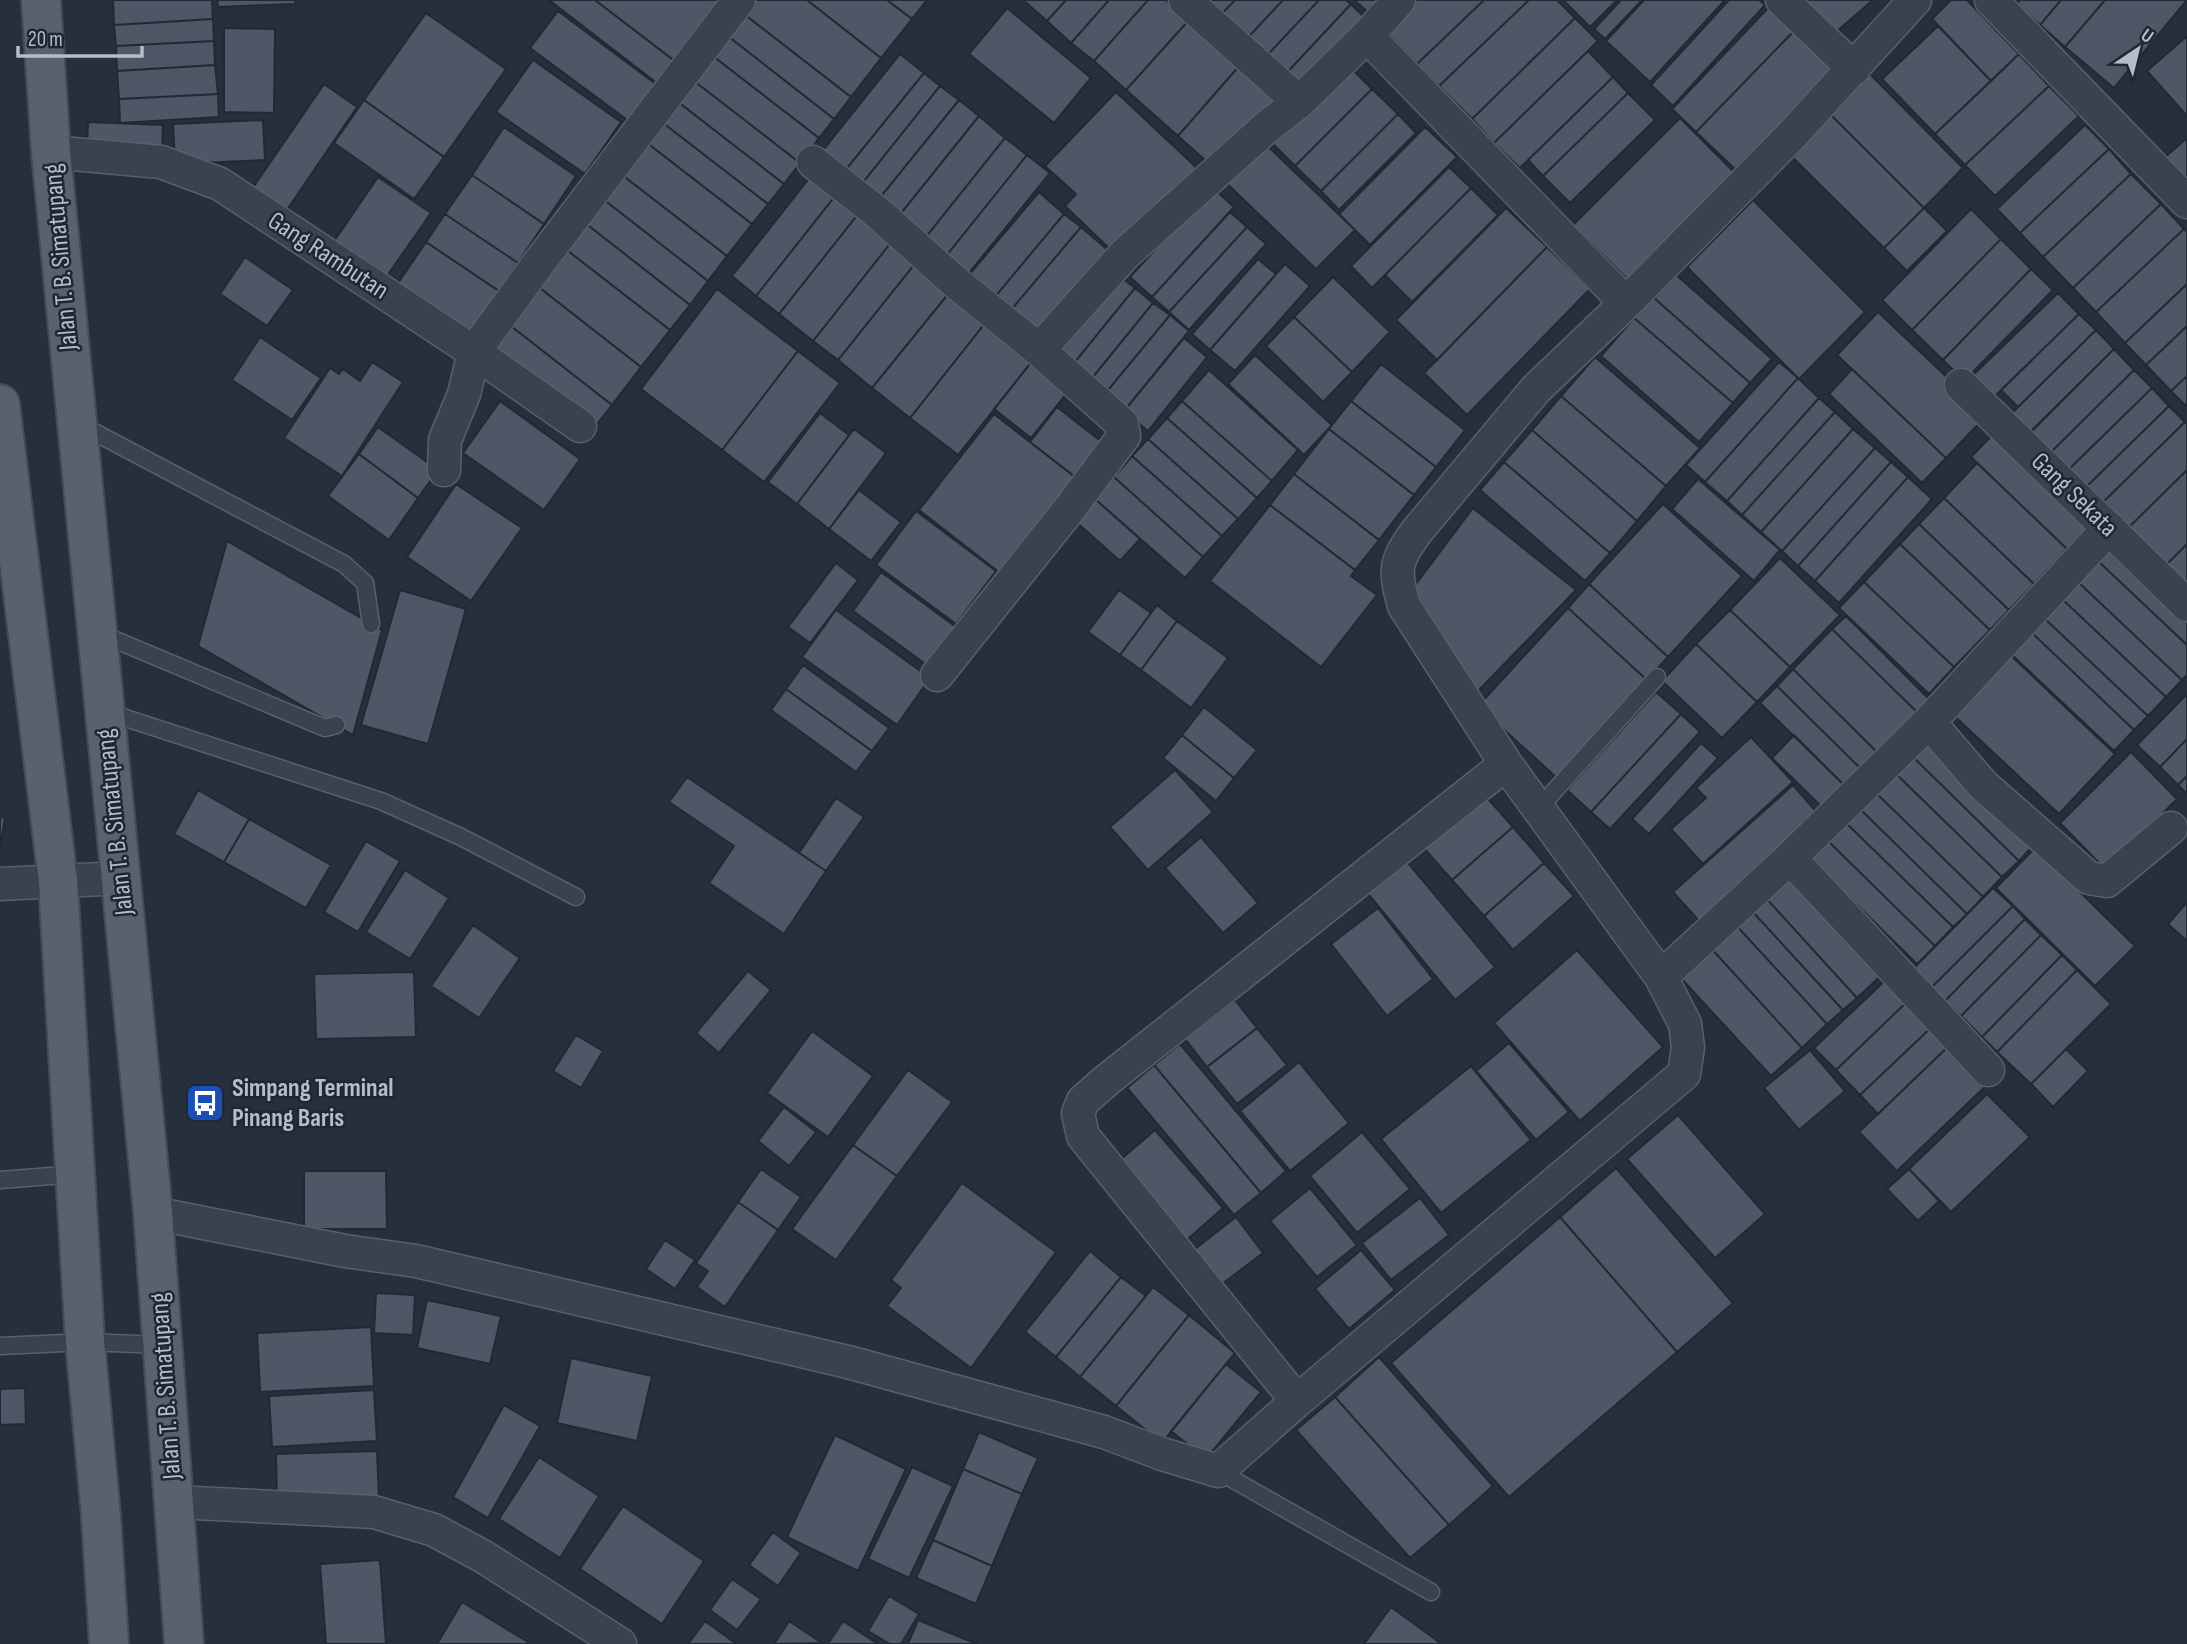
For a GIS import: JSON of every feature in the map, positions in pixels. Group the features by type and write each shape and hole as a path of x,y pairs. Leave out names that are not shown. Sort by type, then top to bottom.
{"main road":[{"name":"Jalan T. B. Simatupang","path":"41,0 51,152 76,423 153,1213 184,1644"},
{"path":"0,404 18,594 58,881 85,1342 101,1516 108,1644"}],"street":[{"path":"444,470 445,440 467,384 474,352 739,0"},
{"path":"1185,0 1298,102"},
{"path":"1039,350 1125,254 1258,134 1298,102 1367,36 1399,0"},
{"path":"1782,0 1854,69"},
{"path":"153,1213 345,1251 416,1261 848,1362 1104,1432 1162,1454 1219,1471 1297,1401 1684,1074 1688,1047 1685,1024 1661,977 1506,764 1404,606 1396,580 1397,564 1404,548 1417,531 1536,389 1626,303 1790,137 1915,0"},
{"path":"1991,0 2187,202"},
{"path":"1367,36 1626,303"},
{"name":"Gang Rambutan","path":"51,152 162,162 220,184 474,352 580,426"},
{"path":"813,162 878,213 1122,424 1124,436 1059,523 937,675"},
{"name":"Gang Sekata","path":"1961,386 2187,604"},
{"path":"1661,977 1790,858 1929,722 2109,528"},
{"path":"1929,722 1983,785 2089,878 2108,881 2171,828"},
{"path":"1297,1401 1083,1136 1078,1113 1083,1101 1107,1080 1506,764"},
{"path":"1790,858 1988,1070"},
{"path":"0,884 121,878"},
{"path":"175,1502 374,1512 434,1530 484,1557 620,1644"}],"lane":[{"path":"76,423 344,564 365,583 371,624"},
{"path":"96,632 313,723 326,728 336,725"},
{"path":"1538,809 1657,677"},
{"path":"104,711 381,801 461,837 576,897"},
{"path":"0,1181 76,1174"},
{"path":"0,1346 85,1342 163,1345"},
{"path":"1219,1471 1431,1592"}],"building":[{"path":"113,0 212,0 213,19 114,25"},
{"path":"217,0 295,0 295,4 218,7"},
{"path":"549,0 595,0 676,62 658,84"},
{"path":"595,0 723,0 676,62"},
{"path":"749,0 807,0 881,58 851,97 740,11"},
{"path":"807,0 887,0 912,19 881,58"},
{"path":"887,0 927,0 912,19"},
{"path":"1023,0 1066,0 1047,21"},
{"path":"1066,0 1109,0 1071,43 1047,21"},
{"path":"1109,0 1148,0 1094,61 1071,43"},
{"path":"1148,0 1166,0 1189,20 1126,90 1094,61"},
{"path":"1193,0 1235,0 1215,21"},
{"path":"1235,0 1283,0 1241,45 1215,21"},
{"path":"1283,0 1319,0 1260,63 1241,45"},
{"path":"1319,0 1346,0 1351,4 1280,80 1260,63"},
{"path":"1354,0 1378,0 1368,12"},
{"path":"1409,0 1484,0 1417,64 1382,27"},
{"path":"1484,0 1529,0 1439,86 1417,64"},
{"path":"1529,0 1557,0 1575,18 1472,119 1439,86"},
{"path":"1563,0 1617,0 1590,27"},
{"path":"1621,0 1642,0 1605,39 1594,29"},
{"path":"1644,0 1725,0 1650,82 1606,41"},
{"path":"1729,0 1759,0 1765,5 1673,106 1651,85"},
{"path":"1793,0 1873,0 1828,39"},
{"path":"1951,0 1967,0 2019,54 1991,81 1932,19"},
{"path":"2020,0 2061,0 2040,25 2016,5"},
{"path":"2061,0 2105,0 2065,47 2040,25"},
{"path":"2105,0 2187,0 2114,88 2065,47"},
{"path":"1351,4 1366,19 1295,95 1280,80"},
{"path":"1769,7 1794,31 1696,132 1672,109"},
{"path":"1007,8 1091,78 1054,123 969,54"},
{"path":"558,11 657,85 630,122 530,48"},
{"path":"740,11 851,97 834,119 724,33"},
{"path":"426,13 506,69 444,157 364,100"},
{"path":"1575,18 1598,41 1494,143 1472,119"},
{"path":"213,19 214,41 116,46 114,25"},
{"path":"1189,20 1240,65 1178,136 1126,90"},
{"path":"1938,26 1991,81 1935,134 1882,79"},
{"path":"224,28 275,29 274,113 224,112"},
{"path":"1794,31 1836,71 1738,172 1696,132"},
{"path":"724,33 834,119 819,138 709,53"},
{"path":"2187,36 2187,116 2147,71"},
{"path":"214,41 215,65 117,71 116,46"},
{"path":"1588,51 1613,77 1520,168 1494,143"},
{"path":"709,53 819,138 800,163 689,77"},
{"path":"900,54 924,73 839,178 816,159"},
{"path":"2019,54 2049,86 1965,165 1935,134"},
{"path":"533,60 621,122 585,174 496,112"},
{"path":"215,65 218,94 119,99 117,71"},
{"path":"1240,65 1277,99 1215,169 1178,136"},
{"path":"1349,66 1372,89 1295,166 1272,143"},
{"path":"924,73 940,86 856,191 839,178"},
{"path":"1869,73 1963,168 1924,208 1829,113"},
{"path":"689,77 800,163 784,184 673,98"},
{"path":"1613,77 1628,93 1543,176 1528,160"},
{"path":"324,84 357,107 278,223 245,199"},
{"path":"940,86 959,100 874,205 856,191"},
{"path":"2049,86 2079,116 1995,196 1965,165"},
{"path":"1372,89 1398,114 1321,191 1295,166"},
{"path":"1116,92 1197,168 1115,254 1065,206 1076,194 1045,166"},
{"path":"1628,93 1655,120 1570,203 1543,176"},
{"path":"218,94 219,117 120,123 119,99"},
{"path":"673,98 784,184 768,204 658,119"},
{"path":"364,100 444,157 414,199 334,143"},
{"path":"959,100 979,116 894,222 874,205"},
{"path":"1829,113 1924,208 1884,248 1789,154"},
{"path":"1398,114 1416,133 1339,210 1321,191"},
{"path":"979,116 1005,138 921,243 894,222"},
{"path":"1680,118 1737,175 1630,282 1573,225"},
{"path":"658,119 768,204 752,224 642,139"},
{"path":"263,120 265,160 175,164 173,124"},
{"path":"88,122 163,125 162,151 87,148"},
{"path":"2085,125 2109,149 2020,233 1997,209"},
{"path":"504,127 576,176 544,224 472,175"},
{"path":"1425,127 1457,157 1370,245 1339,214"},
{"path":"1257,136 1355,230 1316,269 1219,176"},
{"path":"1005,138 1027,155 942,261 921,243"},
{"path":"2187,138 2187,175 2175,186 2157,164"},
{"path":"642,139 752,224 727,256 617,171"},
{"path":"2109,149 2131,174 2043,257 2020,233"},
{"path":"1027,155 1050,173 965,278 942,261"},
{"path":"1449,167 1471,188 1372,288 1351,266"},
{"path":"617,171 727,256 708,281 598,195"},
{"path":"2131,174 2161,204 2073,288 2043,257"},
{"path":"472,175 544,224 518,263 445,214"},
{"path":"811,176 836,195 756,296 732,276"},
{"path":"378,177 431,213 380,286 328,250"},
{"path":"1212,187 1234,207 1152,297 1130,277"},
{"path":"1471,188 1498,215 1412,302 1385,275"},
{"path":"1039,192 1064,214 989,304 963,282"},
{"path":"598,195 708,281 690,305 580,219"},
{"path":"836,195 859,213 779,314 756,296"},
{"path":"1753,200 1865,312 1799,379 1687,267"},
{"path":"2161,204 2184,229 2096,312 2073,288"},
{"path":"1506,208 1547,247 1437,360 1396,320"},
{"path":"1924,208 1947,231 1907,271 1884,248"},
{"path":"1971,209 2001,239 1912,330 1882,300"},
{"path":"1230,212 1247,227 1169,312 1152,297"},
{"path":"859,213 893,240 813,341 779,314"},
{"path":"445,214 518,263 499,291 426,242"},
{"path":"1064,214 1081,227 1005,317 989,304"},
{"path":"580,219 690,305 670,330 559,244"},
{"path":"1081,227 1109,251 1034,341 1005,317"},
{"path":"1247,227 1266,244 1189,330 1169,312"},
{"path":"2184,229 2187,232 2187,284 2125,343 2096,312"},
{"path":"2001,239 2031,269 1943,360 1912,330"},
{"path":"893,240 918,260 838,360 813,341"},
{"path":"426,242 499,291 471,332 398,283"},
{"path":"559,244 670,330 641,367 531,281"},
{"path":"1547,247 1590,289 1467,415 1424,373"},
{"path":"245,257 293,290 267,326 220,294"},
{"path":"1258,259 1276,274 1210,350 1192,334"},
{"path":"918,260 953,288 872,388 838,360"},
{"path":"1285,264 1310,286 1235,371 1210,350"},
{"path":"2031,269 2053,290 1964,381 1943,360"},
{"path":"1113,271 1135,288 1070,368 1048,351"},
{"path":"1674,273 1772,359 1750,383 1653,297"},
{"path":"1333,277 1390,332 1352,372 1294,317"},
{"path":"531,281 641,367 612,405 502,319"},
{"path":"2187,284 2187,326 2146,365 2125,343"},
{"path":"953,288 990,317 910,418 872,388"},
{"path":"1135,288 1153,303 1088,383 1070,368"},
{"path":"717,289 798,351 722,450 641,389"},
{"path":"2058,293 2079,314 1988,403 1967,381"},
{"path":"1653,297 1750,383 1733,403 1634,318"},
{"path":"1153,303 1170,315 1104,395 1088,383"},
{"path":"1878,312 1987,415 1946,458 1837,355"},
{"path":"2079,314 2096,330 2018,407 2001,390"},
{"path":"1170,315 1189,331 1124,411 1104,395"},
{"path":"990,317 1037,355 958,455 910,418"},
{"path":"1294,317 1352,372 1323,402 1266,346"},
{"path":"1634,318 1733,403 1699,442 1601,356"},
{"path":"502,319 612,405 594,428 483,342"},
{"path":"2187,326 2187,376 2171,391 2146,365"},
{"path":"2096,330 2114,349 2028,435 2009,416"},
{"path":"260,337 321,378 292,420 232,380"},
{"path":"1184,338 1207,357 1148,431 1124,411"},
{"path":"2114,349 2134,370 2045,458 2025,437"},
{"path":"798,351 840,383 764,482 722,450"},
{"path":"1037,355 1074,384 1031,438 994,409"},
{"path":"1255,355 1332,425 1304,455 1228,384"},
{"path":"1595,357 1700,448 1666,486 1561,396"},
{"path":"372,362 403,382 342,476 284,438 330,368 339,374 343,369 360,381"},
{"path":"1779,362 1798,378 1705,482 1686,465"},
{"path":"1381,364 1465,430 1436,467 1351,401"},
{"path":"1852,369 1946,458 1922,483 1829,394"},
{"path":"1209,370 1298,450 1272,481 1182,401"},
{"path":"2134,370 2152,388 2062,476 2045,458"},
{"path":"2187,376 2187,407 2171,391"},
{"path":"1798,378 1819,398 1727,501 1705,482"},
{"path":"2152,388 2169,406 2080,493 2062,476"},
{"path":"1561,396 1666,486 1637,521 1532,430"},
{"path":"1819,398 1835,412 1742,515 1727,501"},
{"path":"500,401 580,459 544,510 463,453"},
{"path":"1182,401 1272,481 1257,498 1167,418"},
{"path":"1351,401 1436,467 1414,495 1329,429"},
{"path":"2169,406 2185,422 2096,509 2080,493"},
{"path":"1057,407 1111,449 1084,484 1030,442"},
{"path":"1835,412 1853,429 1761,532 1742,515"},
{"path":"820,413 849,435 797,504 768,482"},
{"path":"994,414 1084,484 1009,580 919,510"},
{"path":"1167,418 1257,498 1238,519 1148,439"},
{"path":"2185,422 2187,470 2121,535 2096,509"},
{"path":"378,427 438,470 418,498 359,454"},
{"path":"2000,427 2097,518 2067,549 1971,457"},
{"path":"854,429 886,453 829,529 797,504"},
{"path":"1329,429 1414,495 1379,540 1294,474"},
{"path":"1853,429 1875,448 1782,551 1761,532"},
{"path":"1532,430 1637,521 1610,553 1504,462"},
{"path":"1148,439 1238,519 1222,536 1132,456"},
{"path":"1875,448 1891,462 1798,566 1782,551"},
{"path":"359,454 418,498 389,540 328,496"},
{"path":"1132,456 1222,536 1203,557 1114,477"},
{"path":"1504,462 1610,553 1585,581 1480,490"},
{"path":"1891,462 1908,477 1815,581 1798,566"},
{"path":"1977,463 2067,549 2034,584 1944,498"},
{"path":"2187,470 2187,544 2158,573 2121,535"},
{"path":"1294,474 1379,540 1355,570 1270,505"},
{"path":"1114,477 1203,557 1185,578 1095,499"},
{"path":"1908,477 1932,499 1839,603 1815,581"},
{"path":"1698,479 1780,550 1754,581 1672,509"},
{"path":"456,484 522,528 471,601 407,557"},
{"path":"859,490 901,522 871,561 829,529"},
{"path":"1944,498 2034,584 2009,610 1919,524"},
{"path":"1095,499 1140,539 1120,561 1075,521"},
{"path":"1663,504 1742,576 1668,657 1589,584"},
{"path":"1270,505 1355,570 1351,576 1377,595 1321,667 1210,581"},
{"path":"1473,508 1576,590 1478,691 1416,618 1410,592"},
{"path":"916,511 996,571 956,624 876,565"},
{"path":"1919,524 2009,610 1990,630 1900,544"},
{"path":"227,541 382,630 353,735 198,646"},
{"path":"2117,542 2187,608 2187,645 2098,561"},
{"path":"1900,544 1990,630 1954,667 1864,582"},
{"path":"2187,544 2187,587 2158,573"},
{"path":"1780,558 1840,615 1790,667 1730,610"},
{"path":"2098,561 2187,645 2187,675 2182,680 2078,582"},
{"path":"836,563 858,580 810,643 788,627"},
{"path":"881,572 956,627 928,666 853,611"},
{"path":"1864,582 1954,667 1929,694 1839,608"},
{"path":"2078,582 2182,680 2166,697 2062,599"},
{"path":"1589,584 1668,657 1647,680 1568,608"},
{"path":"400,590 466,609 428,744 361,725"},
{"path":"1119,590 1151,613 1120,655 1088,632"},
{"path":"2062,599 2166,697 2148,716 2044,618"},
{"path":"1157,605 1177,621 1141,670 1120,655"},
{"path":"1568,608 1647,680 1557,778 1478,706"},
{"path":"836,610 930,678 897,725 802,657"},
{"path":"1730,610 1790,667 1757,702 1696,644"},
{"path":"1846,616 1933,703 1921,716 1832,629"},
{"path":"2044,618 2148,716 2134,730 2031,632"},
{"path":"1177,621 1228,658 1191,708 1141,670"},
{"path":"1832,629 1921,716 1881,756 1793,669"},
{"path":"2031,632 2134,730 2114,751 2011,654"},
{"path":"1696,644 1757,702 1722,738 1662,681"},
{"path":"2006,651 2115,754 2059,814 1949,711"},
{"path":"803,665 889,728 872,751 786,689"},
{"path":"1793,669 1881,756 1864,772 1777,686"},
{"path":"1777,686 1864,772 1848,789 1760,703"},
{"path":"786,689 872,751 856,772 771,710"},
{"path":"1656,692 1681,714 1591,812 1567,790"},
{"path":"2187,694 2187,739 2160,767 2137,745"},
{"path":"1204,707 1257,750 1234,778 1182,735"},
{"path":"1681,714 1700,732 1610,829 1591,812"},
{"path":"1930,734 2038,840 2019,861 1910,754"},
{"path":"1182,735 1234,778 1216,801 1163,758"},
{"path":"1794,735 1848,789 1826,811 1772,758"},
{"path":"1751,737 1793,782 1703,864 1671,829 1706,798 1696,788"},
{"path":"2187,739 2187,776 2178,785 2160,767"},
{"path":"1701,743 1718,758 1649,834 1632,819"},
{"path":"2131,752 2177,799 2106,870 2060,823"},
{"path":"1910,754 2019,861 2002,877 1893,771"},
{"path":"1175,770 1213,812 1148,870 1110,827"},
{"path":"1893,771 2002,877 1983,897 1874,791"},
{"path":"2187,776 2187,794 2178,785"},
{"path":"687,777 826,871 784,934 709,883 734,846 669,802"},
{"path":"1793,785 1820,816 1700,922 1673,892"},
{"path":"198,790 249,819 224,862 174,834"},
{"path":"1874,791 1983,897 1967,914 1858,807"},
{"path":"1483,793 1513,827 1452,880 1422,846"},
{"path":"836,798 864,817 826,871 799,853"},
{"path":"1858,807 1967,914 1953,927 1844,821"},
{"path":"0,817 5,818 0,850"},
{"path":"249,819 331,865 306,908 224,862"},
{"path":"1844,821 1953,927 1935,946 1826,839"},
{"path":"1513,827 1544,863 1484,916 1452,880"},
{"path":"1201,837 1258,903 1223,933 1165,868"},
{"path":"1826,839 1935,946 1917,964 1808,857"},
{"path":"366,841 400,861 358,932 324,912"},
{"path":"2035,848 2135,946 2095,986 1996,888"},
{"path":"1404,858 1495,967 1455,1000 1365,890"},
{"path":"1544,863 1574,896 1513,950 1484,916"},
{"path":"405,870 449,898 410,959 366,932"},
{"path":"1792,871 1885,972 1857,998 1764,896"},
{"path":"1993,888 2013,906 1932,987 1913,969"},
{"path":"1764,896 1857,998 1843,1010 1750,909"},
{"path":"2187,902 2187,941 2168,924"},
{"path":"2013,906 2025,919 1945,1001 1932,987"},
{"path":"1378,908 1433,979 1387,1016 1331,944"},
{"path":"1750,909 1843,1010 1827,1024 1734,923"},
{"path":"2025,919 2041,935 1961,1016 1945,1001"},
{"path":"1734,923 1827,1024 1802,1048 1709,946"},
{"path":"473,925 520,958 479,1018 431,986"},
{"path":"2041,935 2062,955 1982,1037 1961,1016"},
{"path":"1709,946 1802,1048 1771,1076 1678,975"},
{"path":"1577,950 1663,1047 1580,1121 1494,1023"},
{"path":"2062,955 2077,970 1997,1052 1982,1037"},
{"path":"2077,970 2111,1004 2031,1084 1997,1052"},
{"path":"748,971 771,990 719,1053 696,1033"},
{"path":"414,972 416,1037 316,1039 314,974"},
{"path":"1891,975 1912,997 1836,1070 1814,1048"},
{"path":"1912,997 1936,1023 1860,1095 1836,1070"},
{"path":"1235,1000 1257,1028 1207,1067 1185,1039"},
{"path":"1936,1023 1954,1041 1878,1114 1860,1095"},
{"path":"1257,1028 1287,1065 1237,1104 1207,1067"},
{"path":"812,1031 873,1076 828,1137 767,1093"},
{"path":"576,1035 603,1051 581,1088 553,1071"},
{"path":"1954,1041 1992,1080 1897,1171 1859,1132"},
{"path":"1509,1043 1569,1112 1536,1140 1476,1071"},
{"path":"1180,1044 1286,1171 1261,1193 1154,1065"},
{"path":"2066,1049 2088,1071 2053,1107 2031,1084"},
{"path":"1810,1050 1845,1091 1799,1130 1764,1088"},
{"path":"1299,1062 1349,1123 1290,1171 1240,1111"},
{"path":"1154,1065 1261,1193 1234,1215 1127,1088"},
{"path":"1471,1066 1531,1140 1441,1213 1381,1139"},
{"path":"908,1070 952,1102 897,1176 853,1145"},
{"path":"1987,1094 2030,1137 1951,1212 1909,1169"},
{"path":"784,1107 816,1132 789,1166 758,1141"},
{"path":"1678,1115 1765,1214 1715,1258 1627,1159"},
{"path":"1155,1130 1223,1208 1181,1245 1113,1166"},
{"path":"1362,1132 1410,1189 1357,1233 1310,1176"},
{"path":"853,1145 897,1176 836,1260 792,1229"},
{"path":"1616,1168 1733,1303 1677,1352 1560,1217"},
{"path":"761,1169 801,1197 778,1230 738,1202"},
{"path":"1909,1169 1939,1201 1918,1221 1887,1189"},
{"path":"304,1171 386,1171 387,1229 304,1229"},
{"path":"962,1183 1056,1252 971,1368 887,1306 901,1288 891,1280"},
{"path":"1310,1188 1357,1245 1317,1277 1270,1221"},
{"path":"1420,1198 1449,1235 1391,1280 1362,1243"},
{"path":"738,1202 778,1230 725,1307 697,1287 708,1271 696,1263"},
{"path":"1236,1217 1263,1253 1213,1291 1186,1256"},
{"path":"1560,1217 1677,1352 1509,1497 1391,1363"},
{"path":"665,1240 695,1260 675,1289 646,1269"},
{"path":"1361,1250 1395,1290 1349,1329 1315,1289"},
{"path":"1090,1251 1121,1277 1056,1357 1025,1332"},
{"path":"1121,1277 1146,1296 1080,1377 1056,1357"},
{"path":"1153,1287 1189,1315 1116,1406 1080,1377"},
{"path":"376,1293 415,1295 413,1335 374,1333"},
{"path":"427,1300 501,1316 490,1364 417,1348"},
{"path":"1189,1315 1235,1353 1162,1443 1116,1406"},
{"path":"371,1327 374,1386 260,1392 257,1333"},
{"path":"1379,1357 1493,1486 1449,1525 1335,1397"},
{"path":"571,1358 652,1376 637,1441 557,1423"},
{"path":"1226,1364 1261,1392 1206,1459 1171,1431"},
{"path":"25,1388 26,1424 0,1425 0,1389"},
{"path":"374,1390 377,1441 272,1447 269,1396"},
{"path":"1335,1397 1449,1525 1410,1558 1296,1430"},
{"path":"504,1405 540,1426 488,1518 453,1497"},
{"path":"979,1432 1038,1458 1022,1494 963,1469"},
{"path":"835,1435 906,1469 858,1571 787,1537"},
{"path":"377,1451 379,1499 277,1501 276,1454"},
{"path":"539,1457 599,1496 560,1558 499,1519"},
{"path":"912,1467 953,1486 909,1578 868,1559"},
{"path":"963,1469 1022,1494 992,1566 933,1540"},
{"path":"623,1506 704,1561 662,1624 580,1569"},
{"path":"773,1532 801,1553 778,1586 749,1565"},
{"path":"933,1540 992,1566 976,1604 916,1578"},
{"path":"380,1560 386,1644 326,1644 320,1564"},
{"path":"732,1579 761,1599 737,1630 710,1610"},
{"path":"889,1596 919,1614 901,1644 890,1644 868,1631"},
{"path":"462,1602 528,1642 527,1644 437,1644"},
{"path":"1391,1607 1439,1642 1438,1644 1364,1644"},
{"path":"918,1620 977,1644 908,1644"},
{"path":"705,1621 735,1643 688,1644"},
{"path":"789,1621 822,1643 774,1644"},
{"path":"843,1621 878,1644 828,1644"}],"place":[{"name":"Simpang Terminal Pinang Baris","path":"205,1103"}]}
